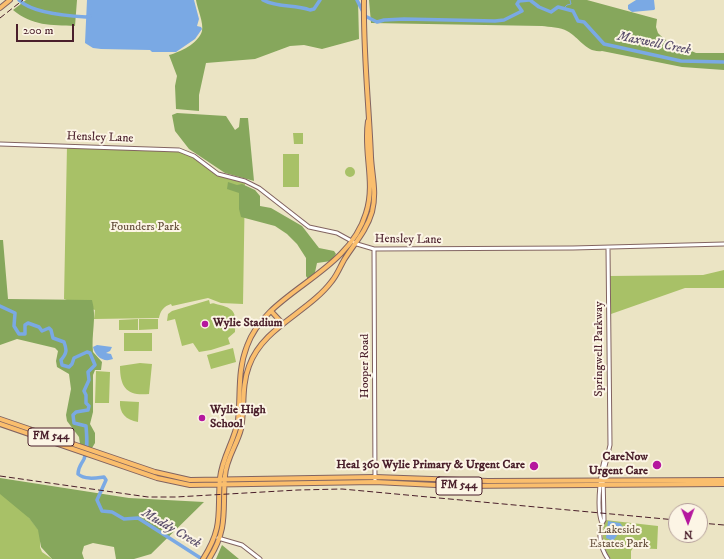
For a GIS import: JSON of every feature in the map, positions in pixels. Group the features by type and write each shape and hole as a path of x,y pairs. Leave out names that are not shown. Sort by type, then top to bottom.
{"main road":[{"path":"241,390 244,378 256,350 282,324 332,282 371,214 373,194 367,141 368,118 364,0"},
{"path":"0,8 9,1"},
{"path":"210,558 220,538 225,517 222,482 240,421 240,367 247,345 256,328 271,312 286,298 325,270 354,242"},
{"path":"271,312 282,324"},
{"path":"247,345 256,350"},
{"name":"FM 544","path":"0,419 7,424 182,484 326,477 602,483 694,482 724,480"},
{"path":"203,559 215,537 220,514 223,464 240,421"},
{"name":"FM 544","path":"0,424 7,424"},
{"path":"228,450 232,452"},
{"path":"325,482 326,477"},
{"path":"398,483 411,482 414,479"},
{"path":"495,486 507,484 511,481"},
{"path":"548,481 548,486"},
{"name":"FM 544","path":"222,482 376,482 495,486 548,486 602,483"},
{"name":"FM 544","path":"694,482 724,484"}],"street":[{"name":"Hensley Lane","path":"0,144 179,150 194,156 218,174 245,181 259,188 305,225 337,233 354,242 374,249 608,248 724,244"},
{"name":"Springwell Parkway","path":"608,248 609,450 602,466 602,508 604,520 602,524 601,543 608,559"},
{"name":"Hooper Road","path":"374,249 376,482"},
{"path":"215,537 242,545 260,559"}],"green space":[{"path":"26,0 77,0 75,26 42,24 27,19 13,10"},
{"path":"196,0 358,0 359,39 322,49 304,45 290,46 255,59 206,63 199,95 199,111 176,109 175,86 177,76 169,55 193,44 200,36 202,24"},
{"path":"369,0 587,0 657,19 656,27 658,33 664,39 696,53 724,53 724,70 682,67 592,50 572,34 555,27 371,23"},
{"path":"177,113 226,116 235,130 239,127 240,118 248,118 254,181 225,173 189,149 175,131 172,115"},
{"path":"293,133 303,133 303,144 294,144"},
{"name":"Founders Park","path":"67,146 179,150 199,160 216,172 245,181 243,304 221,303 208,298 166,306 160,313 159,318 94,319 95,310 64,299"},
{"path":"283,154 299,154 299,187 283,187"},
{"path":"348,167 352,167 354,168 354,176 348,177 345,174 345,170"},
{"path":"228,182 237,185 242,184 255,190 260,196 260,206 271,208 302,226 319,248 334,251 336,254 331,261 317,263 314,277 309,281 306,276 306,258 297,244 287,234 275,226 241,217 239,209 239,193 227,189"},
{"path":"0,240 3,240 8,299 92,300 94,313 93,352 102,362 101,370 95,370 93,375 93,412 90,424 95,433 95,443 92,448 80,444 79,437 67,421 66,415 71,389 69,374 57,367 56,361 58,351 55,348 17,339 0,345"},
{"path":"724,270 724,288 685,288 611,314 610,276 703,275"},
{"name":"Wylie Stadium","path":"209,300 210,304 214,303 226,307 234,314 235,332 228,338 230,344 199,352 193,343 182,346 175,319 167,321 168,314 172,311"},
{"path":"138,319 138,330 119,330 119,320"},
{"path":"139,319 158,319 158,329 139,330"},
{"path":"124,333 152,333 152,351 124,351"},
{"path":"233,348 236,362 211,369 207,355"},
{"path":"140,363 152,364 149,394 135,394 130,392 123,385 121,380 120,366"},
{"path":"96,371 110,372 109,403 95,403"},
{"path":"120,401 139,402 138,422 130,420 124,415 121,409"},
{"path":"0,478 129,498 204,502 151,554 134,559 116,559 114,547 93,543 84,546 82,553 84,559 52,559 41,547 38,530 29,518 0,494"},
{"path":"0,480 40,532 40,547 42,552 52,559 0,559"},
{"name":"Lakeside Estates Park","path":"605,520 658,526 657,549 633,548 631,551 631,559 611,559 605,550 603,540"},
{"path":"222,545 239,559 216,559"}],"water":[{"path":"87,0 194,0 199,19 197,26 201,27 202,29 195,39 176,52 93,48 85,43"},
{"path":"636,0 654,0 655,9 632,12 628,9 628,5"},
{"path":"97,345 112,347 110,351 106,353 111,354 113,359 106,360 100,358 93,347"},
{"path":"608,521 620,523 623,527 613,541 606,538"}],"waterway":[{"name":"Maxwell Creek","path":"19,0 32,8 41,11 78,17 90,16"},
{"name":"Maxwell Creek","path":"263,0 274,4 310,10 314,9 320,0"},
{"name":"Maxwell Creek","path":"357,0 365,16 377,22 384,20 404,19 504,20 522,11 517,4 519,1 529,0"},
{"name":"Maxwell Creek","path":"530,0 539,7 551,12 558,7 573,11 578,21 584,22 604,44 681,61 724,62"},
{"path":"565,7 571,4 570,0"},
{"name":"Muddy Creek","path":"0,306 15,313 14,326 19,334 25,334 25,325 28,323 39,327 42,331 49,328 53,338 64,342 66,351 61,360 62,365 69,367 74,358 87,352 90,353 95,365 88,372 89,380 84,391 86,395 86,403 89,406 88,410 76,412 73,415 74,423 86,426 86,451 78,474 87,478 104,477 106,480 97,500 102,511 112,512 124,519 138,518 202,559"}],"railway":[{"path":"0,18 23,0"},
{"path":"0,476 148,497 342,489 668,519"},
{"path":"708,524 724,525"}],"place":[{"name":"Wylie Stadium","path":"205,324"},
{"name":"Wylie High School","path":"202,418"},
{"name":"CareNow Urgent Care","path":"657,465"},
{"name":"Heal 360 Wylie Primary & Urgent Care","path":"534,466"}]}
